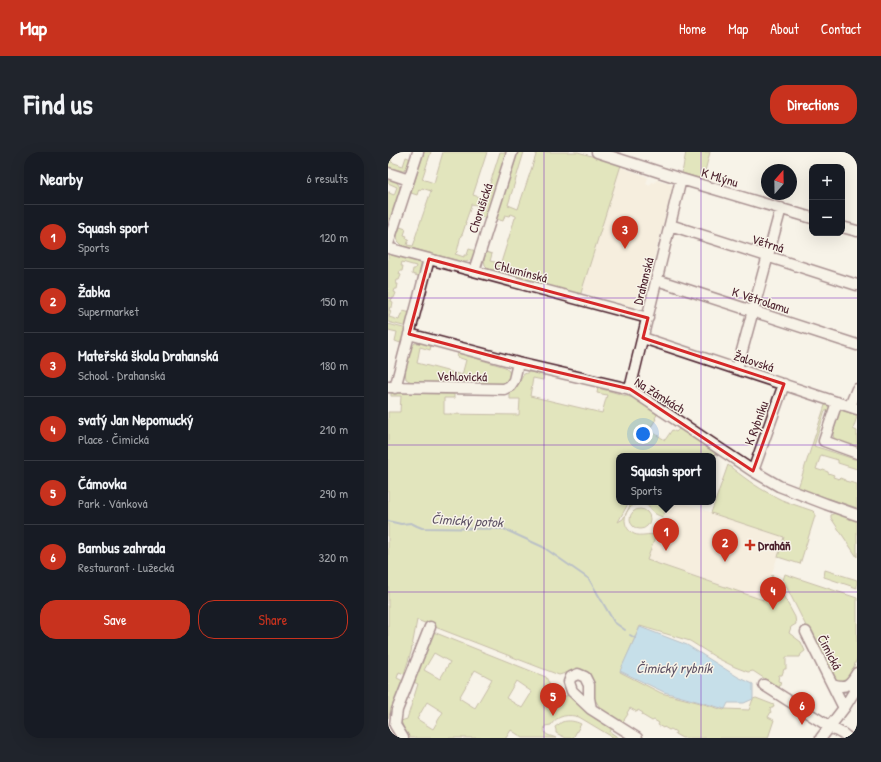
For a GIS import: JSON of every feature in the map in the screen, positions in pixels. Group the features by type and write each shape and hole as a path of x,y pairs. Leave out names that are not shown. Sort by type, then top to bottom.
{"street":[{"path":"388,244 418,152"},
{"name":"Chorušická","path":"474,271 512,152"},
{"name":"K Mlýnu","path":"597,152 809,217"},
{"path":"388,173 409,180"},
{"name":"Drahanská","path":"630,389 681,179"},
{"path":"737,369 781,208"},
{"name":"Větrná","path":"670,225 857,285"},
{"path":"845,228 857,231"},
{"name":"Chlumínská","path":"388,248 648,318"},
{"path":"391,388 409,334 429,259"},
{"name":"K Větrolamu","path":"657,280 857,345"},
{"name":"Na Zámkách","path":"409,334 518,363 630,389 753,471 779,486 857,515"},
{"name":"Žalovská","path":"643,338 853,407"},
{"name":"Vehlovická","path":"391,388 504,389 510,386 514,380 518,363"},
{"name":"K Rybníku","path":"753,471 784,384"},
{"path":"853,407 857,389"},
{"path":"837,402 824,441 857,453"},
{"path":"403,738 396,725 397,710 430,627"},
{"name":"Čimická","path":"806,632 844,708"},
{"name":"Čimická","path":"832,684 838,686 847,685 852,681 857,673"},
{"path":"591,709 588,698 589,685 585,677 578,674 571,677 569,682 572,691 591,709 637,738"},
{"path":"764,685 848,738"},
{"path":"821,738 844,708 856,689"}],"highlighted area":[{"path":"429,259 648,318 643,338 784,384 753,471 630,389 518,363 409,334"}],"shaded area":[{"path":"620,167 648,177 646,184 650,186 652,182 655,183 656,180 673,185 642,304 634,307 581,292"},
{"path":"667,505 689,505 784,537 763,600 647,560"}],"green space":[{"path":"388,152 393,152 391,162 403,166 406,157 411,159 407,168 398,170 398,173 388,169"},
{"path":"424,152 431,152 422,179 434,183 443,152 487,152 473,195 485,199 500,152 507,152 486,218 479,216 481,209 477,208 477,205 471,204 457,252 455,254 464,257 464,255 467,255 469,249 476,251 473,258 468,261 463,262 403,246 398,241 397,235 400,227 406,229 404,235 409,239 407,245 413,246 431,191 422,188 421,190 419,189 417,195 411,193"},
{"path":"518,152 524,152 508,205 518,209 537,152 578,152 621,165 580,296 522,280 522,278 489,269 485,265 484,259 486,252 492,254 490,261 495,262 495,265 500,266 516,218 516,216 511,214 509,216 505,215 503,221 496,219"},
{"path":"686,152 710,152 704,175 699,178 682,173"},
{"path":"388,178 396,181 401,189 388,231 388,192 394,195 397,187 388,183"},
{"path":"388,253 417,261 422,264 423,267 421,277 412,274 413,269 415,269 416,266 402,262 402,271 400,271 399,274 401,275 399,280 397,280 397,289 395,289 394,292 396,293 391,301 393,302 392,307 390,307 389,310 391,311 389,317 399,320 403,311 411,313 407,327 388,322"},
{"path":"388,324 407,329 403,344 395,341 397,332 388,330"},
{"path":"415,343 431,345 430,350 420,347 417,363 462,375 466,360 457,357 458,353 505,367 510,374 510,377 502,384 413,383 406,379 405,372 411,348"},
{"path":"530,372 544,375 543,380 533,378 530,396 602,413 607,395 597,393 598,388 637,399 658,413 649,430 665,440 672,430 676,432 680,428 714,450 715,453 616,453 616,505 627,505 618,522 623,519 630,505 634,505 631,507 626,515 626,526 634,534 656,535 647,560 763,600 772,575 795,617 796,624 791,627 789,633 801,642 805,651 800,657 786,657 786,669 784,669 782,675 779,675 778,681 781,682 779,688 753,671 748,672 735,667 717,658 690,641 640,626 620,672 661,693 724,710 749,710 753,699 756,698 774,705 770,710 771,712 768,717 774,720 768,738 682,738 675,734 676,732 671,729 669,730 664,727 663,728 658,725 659,723 642,715 643,713 638,710 637,712 630,708 622,723 601,709 576,670 559,675 417,620 411,652 404,674 399,672 397,678 403,681 388,718 388,412 400,412 401,396 391,396 391,393 454,394 454,398 444,398 444,414 519,415 520,399 510,399 510,393 517,387 524,374"},
{"path":"826,402 832,407 830,411 825,411 814,446 857,460 857,469 838,463 838,460 821,455 816,469 828,472 834,475 833,477 857,484 857,508 798,488"},
{"path":"840,410 857,413 853,429 857,431 857,449 839,442 833,437 833,432"},
{"path":"728,465 766,492 782,500 813,511 815,516 800,564 778,557 784,537 711,513 714,505 716,505 716,499"},
{"path":"646,505 667,505 663,517 655,514"},
{"path":"636,509 644,509 650,515 650,523 644,529 636,529 630,523 630,515"},
{"path":"835,513 857,521 857,557 831,518 831,515"},
{"path":"825,570 857,580 857,588 824,577"},
{"path":"785,574 857,598 857,658 851,674 848,678 843,680 844,683 837,682 832,678 783,580"},
{"path":"431,631 546,677 554,694 563,700 565,696 572,695 594,718 612,728 610,732 619,738 614,738 579,717 564,716 556,719 551,725 545,726 545,732 549,736 556,738 523,738 511,730 506,738 409,738 401,721 407,719 418,684 410,680","holes":["434,653 450,662 440,679 424,670","475,670 492,679 475,708 459,698","516,681 532,692 522,708 506,698","427,702 443,712 433,729 417,719"]},
{"path":"572,721 581,724 573,738 566,738 556,733 555,727 562,722"}],"water":[{"name":"Čimický rybník","path":"640,627 687,645 738,677 753,684 753,699 744,703 728,703 725,709 664,692 620,671"}],"waterway":[{"name":"Čimický potok","path":"388,521 401,524 411,523 422,528 504,529 543,547 589,579 614,622 625,630"},
{"name":"Čimický potok","path":"630,635 635,638"}],"place":[{"name":"Mateřská škola Drahanská","path":"625,249"},
{"name":"Draháň","path":"750,545"},
{"name":"Squash sport","path":"666,551"},
{"name":"Žabka","path":"725,562"},
{"name":"svatý Jan Nepomucký","path":"773,610"},
{"name":"Čámovka","path":"553,716"},
{"name":"Bambus zahrada","path":"802,725"}]}
